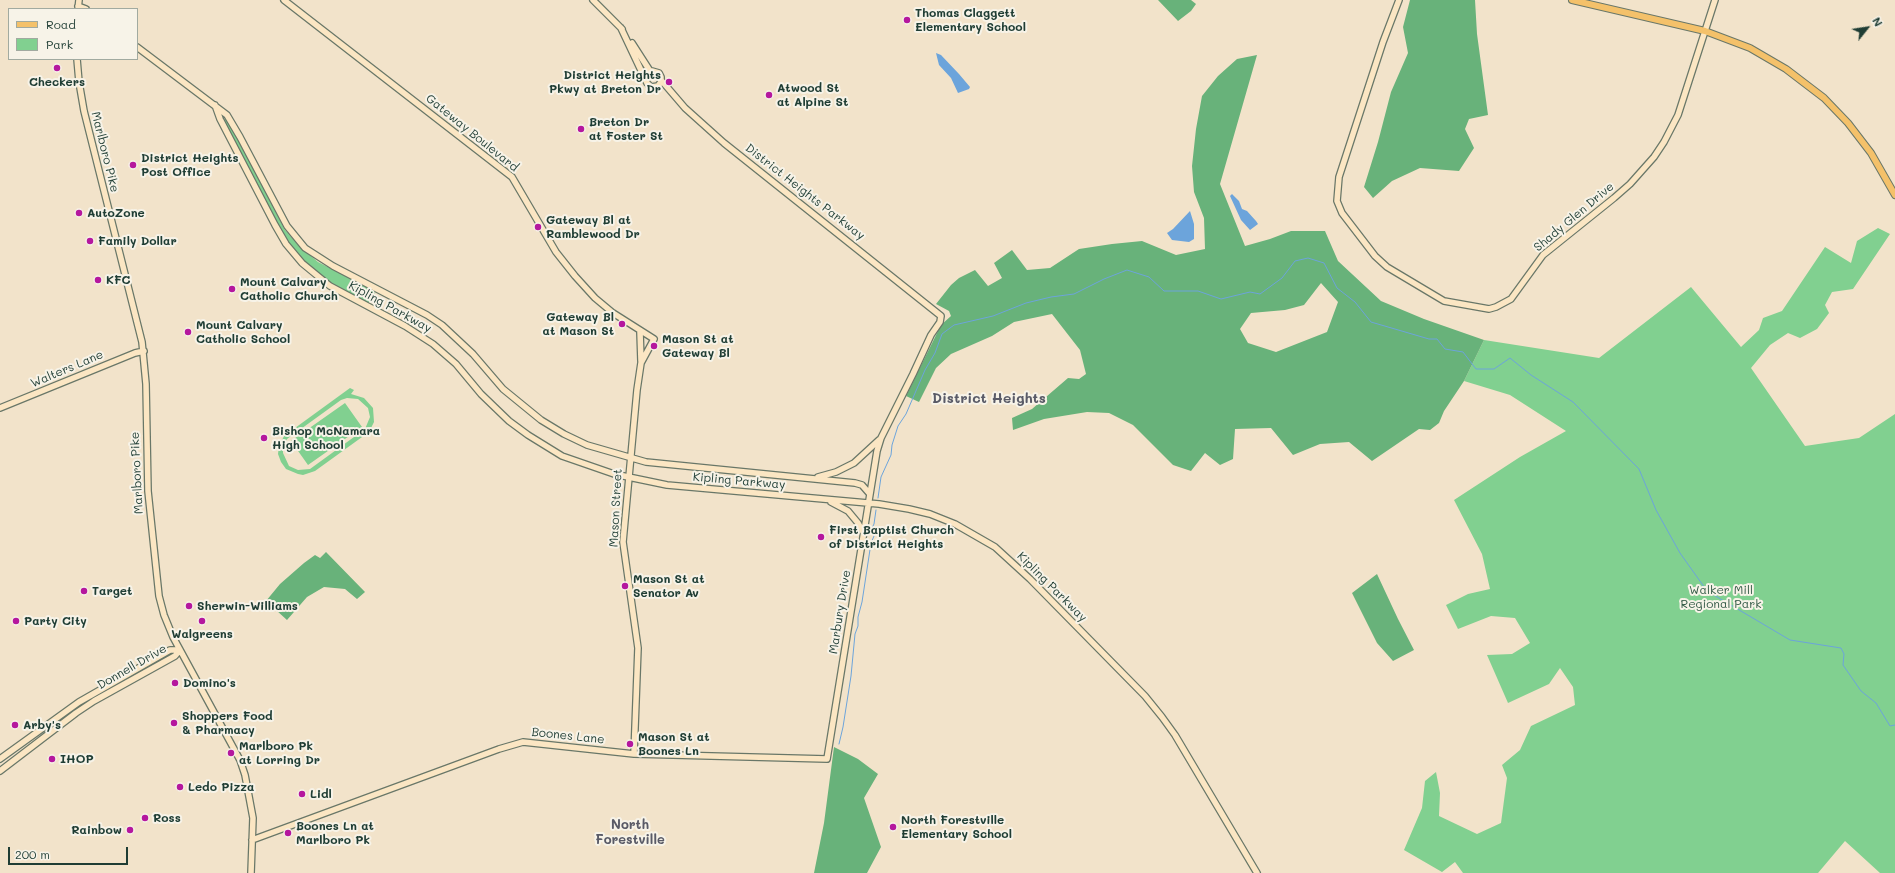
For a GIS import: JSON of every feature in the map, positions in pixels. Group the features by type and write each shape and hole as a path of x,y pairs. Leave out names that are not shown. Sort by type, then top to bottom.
{"main road":[{"path":"1572,0 1705,31 1736,42 1763,55 1786,69 1824,98 1841,115 1863,141 1895,195"}],"street":[{"name":"Gateway Boulevard","path":"284,0 512,177 556,252 574,276 603,305 640,332 654,340"},
{"path":"593,0 628,36 650,71"},
{"name":"Shady Glen Drive","path":"1399,0 1383,42 1339,177 1338,201 1342,213 1375,256 1387,267 1444,301 1481,308 1496,308 1511,299 1546,252 1630,184 1654,157 1678,115 1715,0"},
{"path":"621,28 646,79 651,87 658,86 662,80 661,75 657,71 650,71 646,74 646,79"},
{"name":"Kipling Parkway","path":"138,48 224,112 232,123 287,226 305,248 333,266 427,315 442,325 472,354 503,389 541,420 564,434 587,445 630,458 666,465 860,484 866,488 869,493"},
{"name":"Marlboro Pike","path":"77,60 78,82 84,111 144,351 148,491 156,575 164,615 180,650 240,760 250,796 253,818 251,873"},
{"name":"District Heights Parkway","path":"662,80 685,108 724,143 941,316"},
{"name":"Kipling Parkway","path":"215,105 220,120 275,225 290,248 306,267 330,286 410,328 433,344 456,364 490,404 509,421 528,435 562,456 592,468 628,478 667,485 909,509 945,519 980,537 1011,561 1145,696 1175,735 1257,873"},
{"name":"Marbury Drive","path":"827,759 864,533 869,493 881,438 931,335 940,322 941,316"},
{"path":"640,332 642,363"},
{"name":"Mason Street","path":"634,754 638,648 623,542 637,390 642,363 654,340"},
{"name":"Walters Lane","path":"0,408 134,353 144,351"},
{"path":"811,479 828,475 847,467 861,457 881,438"},
{"path":"825,500 848,511 858,522 864,533"},
{"name":"Donnell Drive","path":"0,759 85,698 170,650 180,650"},
{"name":"Donnell Drive","path":"0,771 76,713 94,701 175,656 180,650"},
{"name":"Boones Lane","path":"252,840 523,742 634,754 827,759"}],"green space":[{"path":"1158,0 1191,0 1196,4 1191,11 1178,21"},
{"path":"1410,0 1475,0 1477,34 1488,115 1469,119 1465,129 1474,148 1459,171 1420,168 1392,181 1373,198 1364,187 1391,92 1408,53 1403,27"},
{"path":"1257,55 1220,184 1245,246 1291,231 1325,231 1338,261 1381,301 1424,319 1484,340 1464,381 1444,411 1439,423 1430,430 1419,429 1372,461 1349,442 1320,444 1293,455 1271,428 1235,429 1233,459 1220,465 1205,453 1191,471 1173,465 1133,425 1109,413 1087,412 1044,419 1013,430 1012,418 1032,409 1068,378 1079,379 1086,374 1080,350 1052,314 1014,322 992,336 951,354 936,368 919,402 906,396 941,325 951,316 949,311 936,304 951,285 959,278 975,270 988,286 1002,278 994,263 1012,250 1027,270 1050,268 1079,249 1112,244 1142,241 1176,255 1205,249 1204,218 1194,192 1192,166 1196,129 1202,96 1218,76 1237,59","holes":["1321,283 1338,302 1327,332 1276,352 1248,343 1240,329 1251,313 1285,310 1304,305"]},
{"path":"219,114 230,124 285,230 299,246 318,262 373,290 375,293 369,302 366,303 331,284 305,264 285,240"},
{"name":"Walker Mill Regional Park","path":"1878,228 1890,234 1853,289 1832,292 1825,305 1829,313 1817,329 1800,338 1788,333 1770,345 1751,368 1805,446 1859,438 1895,414 1895,873 1880,873 1845,841 1818,873 1463,873 1455,862 1442,872 1404,850 1422,808 1425,781 1436,772 1440,793 1439,816 1477,834 1501,823 1507,778 1502,765 1520,750 1531,726 1575,705 1573,687 1560,668 1549,684 1508,703 1487,655 1512,654 1530,643 1515,618 1491,616 1458,629 1446,605 1468,594 1490,589 1482,554 1454,500 1520,457 1566,431 1510,395 1464,381 1484,340 1599,358 1691,287 1741,347 1759,330 1763,318 1782,311 1825,247 1851,263 1857,241"},
{"path":"350,388 354,390 351,394 364,398 373,408 374,422 369,432 315,471 303,475 286,469 281,462 278,454 279,446 284,436","holes":["347,398 358,399 368,408 370,417 365,429 310,469 298,470 289,466 283,453 283,447 287,439 341,400"]},
{"path":"345,403 362,427 308,465 291,441"},
{"path":"326,552 365,592 357,599 345,589 324,587 307,597 287,620 266,601 280,584 304,563 315,555 320,558"},
{"path":"1377,574 1414,650 1393,661 1377,643 1352,593"},
{"path":"834,747 858,759 878,774 864,798 881,847 867,873 814,873 824,823"}],"water":[{"path":"936,53 941,55 959,74 970,87 969,89 958,93 951,78 939,65"},
{"path":"1232,194 1239,201 1242,209 1247,211 1258,224 1250,230 1241,220 1230,196"},
{"path":"1190,211 1194,224 1194,239 1189,242 1172,240 1167,233 1173,229"}],"waterway":[{"path":"878,498 881,477 891,455 892,445 898,426 906,414 925,370 935,353 942,334 954,325 993,316 1026,303 1051,297 1074,294 1104,279 1127,270 1149,277 1164,291 1198,291 1221,299 1250,292 1260,294 1282,278 1295,261 1308,258 1324,263 1337,288 1355,302 1371,322 1429,339 1437,339 1445,349 1463,352 1476,369 1494,369 1510,358 1531,375 1573,402 1639,469 1656,510 1680,553 1707,591 1790,640 1841,648 1844,654 1843,665 1861,691 1876,703 1890,726 1895,725"},
{"path":"839,744 851,676 855,634 858,626 858,617 862,602 871,543 874,536 871,530 874,524 876,510"}],"place":[{"name":"Thomas Claggett Elementary School","path":"907,20"},
{"name":"Checkers","path":"57,68"},
{"name":"District Heights Pkwy at Breton Dr","path":"669,82"},
{"name":"Atwood St at Alpine St","path":"769,95"},
{"name":"Breton Dr at Foster St","path":"581,129"},
{"name":"District Heights Post Office","path":"133,165"},
{"name":"AutoZone","path":"79,213"},
{"name":"Gateway Bl at Ramblewood Dr","path":"538,227"},
{"name":"Family Dollar","path":"90,241"},
{"name":"KFC","path":"98,280"},
{"name":"Mount Calvary Catholic Church","path":"232,289"},
{"name":"Gateway Bl at Mason St","path":"622,324"},
{"name":"Mount Calvary Catholic School","path":"188,332"},
{"name":"Mason St at Gateway Bl","path":"654,346"},
{"name":"Bishop McNamara High School","path":"264,438"},
{"name":"First Baptist Church of District Heights","path":"821,537"},
{"name":"Mason St at Senator Av","path":"625,586"},
{"name":"Target","path":"84,591"},
{"name":"Sherwin-Williams","path":"189,606"},
{"name":"Party City","path":"16,621"},
{"name":"Walgreens","path":"202,621"},
{"name":"Domino's","path":"175,683"},
{"name":"Shoppers Food & Pharmacy","path":"174,723"},
{"name":"Arby's","path":"15,725"},
{"name":"Mason St at Boones Ln","path":"630,744"},
{"name":"Marlboro Pk at Lorring Dr","path":"231,753"},
{"name":"IHOP","path":"52,759"},
{"name":"Ledo Pizza","path":"180,787"},
{"name":"Lidl","path":"302,794"},
{"name":"Ross","path":"145,818"},
{"name":"North Forestville Elementary School","path":"893,827"},
{"name":"Rainbow","path":"130,830"},
{"name":"Boones Ln at Marlboro Pk","path":"288,833"}],"district":[{"name":"District Heights","path":"989,399"},
{"name":"North Forestville","path":"630,832"}]}
